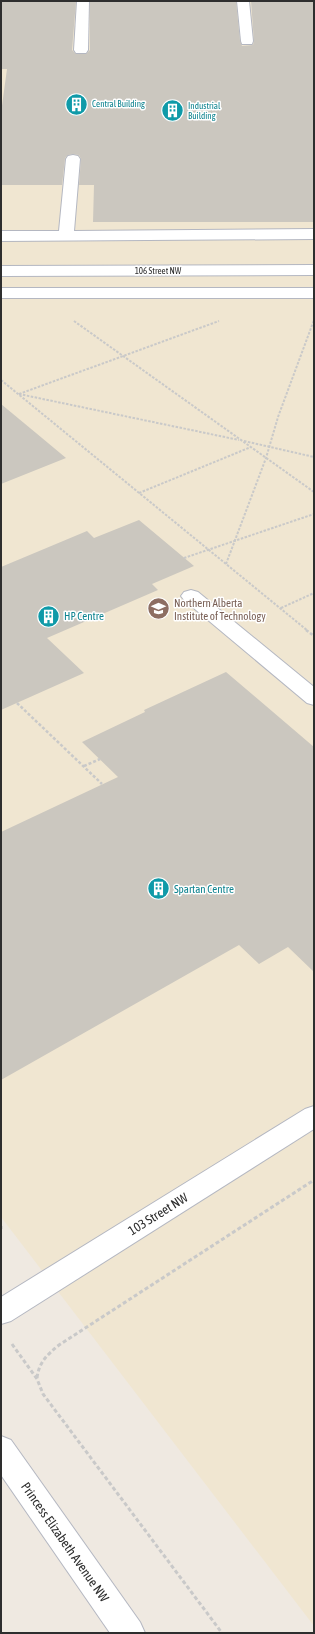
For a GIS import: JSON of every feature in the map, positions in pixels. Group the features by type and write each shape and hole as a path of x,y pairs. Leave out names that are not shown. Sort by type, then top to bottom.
{"main road":[{"path":"81,50 84,1"},
{"path":"243,1 247,41"},
{"path":"66,236 73,159"},
{"path":"1,236 314,234"},
{"name":"106 Street NW","path":"1,272 314,270"},
{"name":"106 Street NW","path":"1,293 314,293"},
{"path":"192,596 314,698"},
{"name":"103 Street NW","path":"1,1312 314,1116"},
{"name":"Princess Elizabeth Avenue NW","path":"1,1450 130,1633"}],"path":[{"path":"68,316 314,492"},
{"path":"19,394 224,319"},
{"path":"226,564 266,458 278,417 314,320"},
{"path":"1,380 314,636"},
{"path":"19,394 314,457"},
{"path":"139,493 251,447"},
{"path":"184,558 314,514"},
{"path":"280,608 314,593"},
{"path":"17,703 102,784"},
{"path":"84,766 100,759"},
{"path":"37,1379 39,1365 47,1355 59,1345 314,1180"},
{"path":"10,1341 37,1379 43,1394 222,1633"}],"shaded area":[{"name":"Northern Alberta Institute of Technology","path":"1,1 314,1 314,1626 1,1217"}],"building":[{"name":"Industrial Building","path":"1,1 76,1 72,50 76,54 86,54 90,50 90,1 236,1 240,41 242,46 253,45 254,41 251,1 314,1 314,222 93,222 94,185 79,185 81,159 79,155 73,154 68,155 65,158 62,185 1,185 1,113 7,69 1,69"},
{"path":"1,404 42,438 66,458 1,484"},
{"name":"HP Centre","path":"139,520 194,566 152,584 158,590 47,638 84,673 1,710 1,567 87,531 94,538"},
{"name":"Spartan Centre","path":"226,672 314,747 314,972 288,947 259,964 239,945 1,1080 1,832 118,777 82,742 145,712 144,710"}],"place":[{"name":"Central Building","path":"77,104"},
{"name":"Industrial Building","path":"172,111"},
{"name":"Northern Alberta Institute of Technology","path":"158,609"},
{"name":"HP Centre","path":"49,616"},
{"name":"Spartan Centre","path":"158,889"}]}
